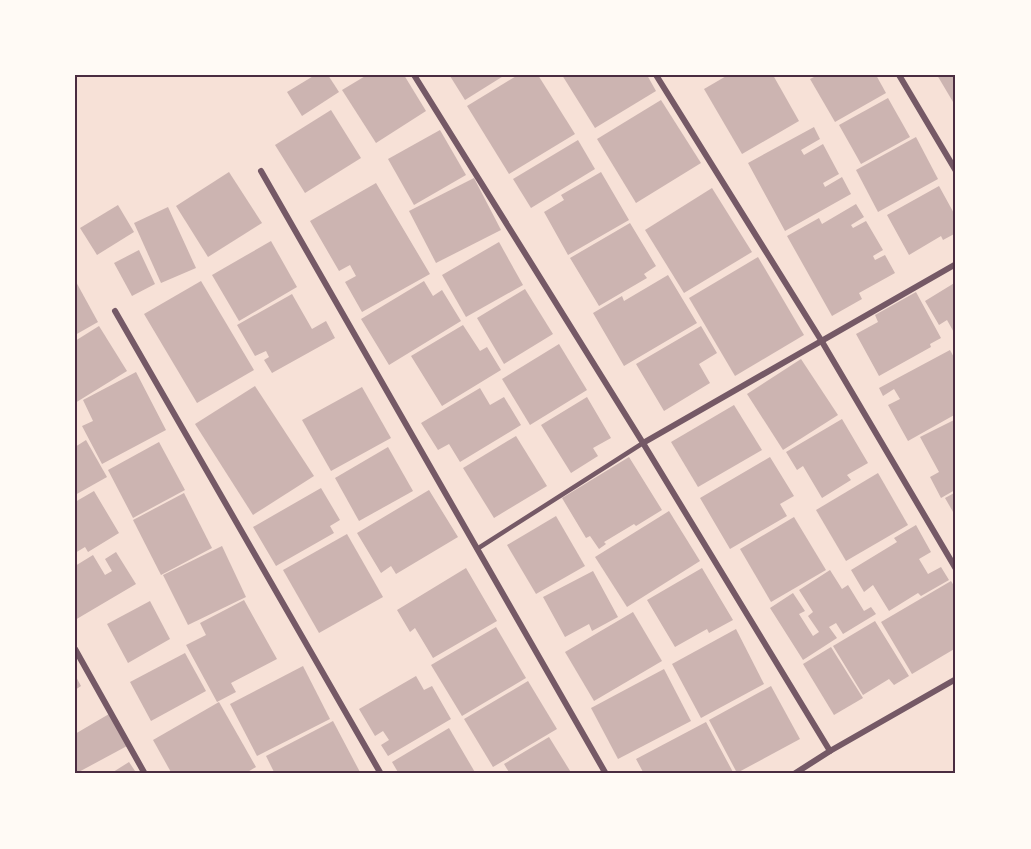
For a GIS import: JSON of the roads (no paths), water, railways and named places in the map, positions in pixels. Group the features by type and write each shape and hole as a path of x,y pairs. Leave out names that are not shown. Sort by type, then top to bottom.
{"street":[{"path":"414,75 643,443 830,751"},
{"path":"656,75 821,340 956,569"},
{"path":"898,75 956,171"},
{"path":"261,171 606,774"},
{"path":"643,443 956,264"},
{"path":"115,311 381,774"},
{"path":"75,649 145,774"},
{"path":"794,774 956,679"}],"lane":[{"path":"477,549 643,443"}]}
